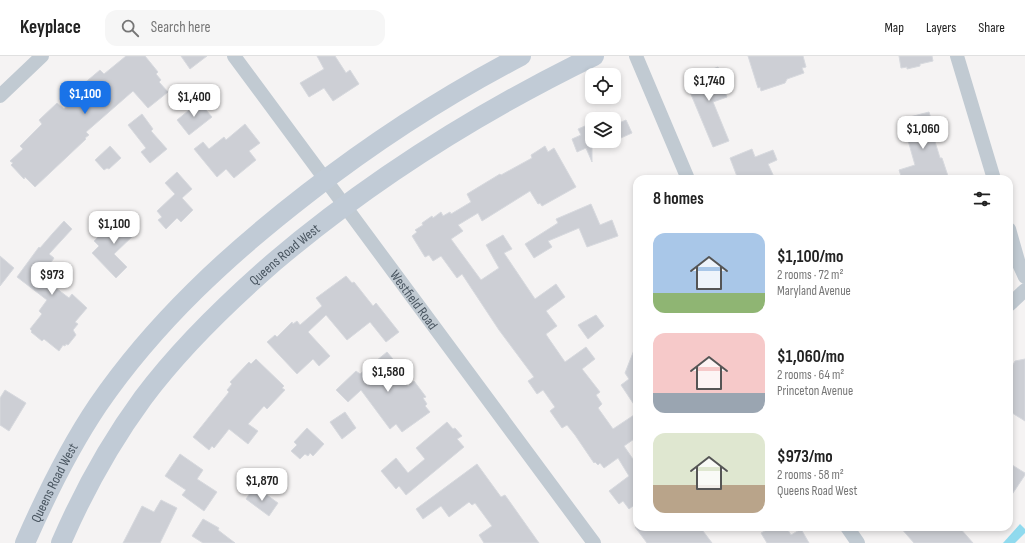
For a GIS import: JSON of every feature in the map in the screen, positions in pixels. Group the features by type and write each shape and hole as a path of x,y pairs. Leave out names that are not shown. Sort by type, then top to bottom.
{"street":[{"path":"0,96 42,56"},
{"name":"Westfield Road","path":"234,56 594,543"},
{"name":"Queens Road West","path":"25,543 53,481 87,423 109,390 141,348 173,313 218,268 280,215 372,145 438,102 521,56"},
{"name":"Queens Road West","path":"61,543 101,462 141,402 172,362 249,284 292,247 345,205 410,160 481,115 594,56"},
{"path":"636,56 686,175"},
{"path":"957,56 993,175"},
{"path":"1013,243 1019,264 1025,277"},
{"path":"1013,301 1025,290"},
{"path":"850,531 858,543"}],"water":[{"path":"1020,524 1025,529 1025,533 1015,543 1003,543"}],"building":[{"path":"126,56 145,56 158,72 156,74 161,80 159,82 168,92 148,108 133,91 86,132 89,135 85,138 86,139 35,187 25,177 24,179 11,165 13,163 10,161 23,149 20,146 42,124 39,120 57,103 64,109 80,95 78,94 83,89 81,86 100,70 104,74"},
{"path":"181,56 207,56 190,69"},
{"path":"317,56 335,56 346,73 350,70 359,84 333,101 324,88 309,97 300,83 324,69"},
{"path":"748,56 803,56 806,67 802,68 804,73 787,79 785,83 761,91 760,87 758,88"},
{"path":"899,56 932,56 933,61 907,69 907,67 901,68"},
{"path":"718,67 728,91 725,92 727,97 713,102 729,141 713,147 685,80"},
{"path":"199,102 212,117 189,135 177,120"},
{"path":"929,112 936,135 933,135 940,158 942,158 948,175 901,175 899,170 915,165 902,119"},
{"path":"142,114 153,129 151,131 167,149 150,163 141,152 146,148 128,125"},
{"path":"626,120 632,133 621,138 621,122"},
{"path":"245,124 260,143 249,151 256,160 234,178 226,169 217,177 194,149 203,142 209,149 224,137 226,140"},
{"path":"585,126 586,148 577,152 572,139 581,135 578,129"},
{"path":"110,146 121,158 109,169 107,168 104,170 95,160"},
{"path":"545,146 548,152 554,148 576,187 542,206 540,203 538,204 530,191 482,221 478,213 458,225 463,231 451,239 481,280 499,268 486,245 503,235 512,249 504,253 535,299 556,284 565,297 546,311 557,326 546,334 547,336 565,362 586,347 595,359 582,369 600,392 596,395 602,404 598,408 613,429 633,416 633,440 624,446 633,459 633,506 629,509 623,501 619,504 609,491 629,476 618,458 604,468 600,463 598,465 595,462 594,463 567,425 562,428 550,411 555,407 543,390 537,394 528,381 534,377 499,330 462,274 457,278 441,256 433,261 429,255 425,257 412,236 417,232 415,230 423,225 422,223 432,216 433,218 441,212 443,216 450,212 451,214 471,202 467,194 500,174 501,175 532,158 531,155"},
{"path":"586,148 592,148 592,162"},
{"path":"752,149 755,157 773,150 777,160 768,164 773,175 736,175 730,158"},
{"path":"177,172 192,189 182,198 193,210 181,222 177,218 166,229 158,220 162,217 157,211 175,194 165,183"},
{"path":"591,204 600,225 612,220 618,236 587,247 579,228 548,241 552,247 534,258 525,244 558,223 556,219"},
{"path":"124,215 138,231 114,254 127,267 116,278 92,253 99,246 94,241 115,220 117,222"},
{"path":"64,221 72,229 49,254 54,258 45,271 52,276 48,282 69,298 72,294 87,308 75,322 78,324 73,330 76,335 68,345 63,345 59,351 44,339 42,341 31,332 32,331 30,329 42,314 39,311 47,300 17,277 39,247 40,248"},
{"path":"0,256 14,268 0,286"},
{"path":"346,276 352,283 354,282 373,306 376,303 399,332 386,342 370,322 347,340 326,315 308,332 330,356 319,366 313,359 297,374 267,342 275,335 277,337 292,322 293,324 297,321 300,325 322,306 316,298"},
{"path":"596,315 604,326 588,339 578,325"},
{"path":"387,352 398,365 394,368 408,386 414,381 426,397 423,398 427,404 425,406 430,412 402,432 396,424 390,429 361,390 348,402 336,390 356,371 360,374"},
{"path":"633,353 633,403 621,385 629,379 625,373"},
{"path":"256,359 284,386 282,388 285,390 267,409 264,406 248,424 258,431 248,444 229,429 214,448 212,446 209,450 193,437 229,392 227,390 232,384 230,382 249,362 251,364"},
{"path":"1025,359 1025,421 1013,414 1013,365 1015,361"},
{"path":"5,390 26,403 9,431 0,425 0,398"},
{"path":"345,412 356,428 342,439 330,422"},
{"path":"447,422 462,436 457,439 464,447 406,495 399,486 396,489 381,471 396,458 408,473 425,459 416,448"},
{"path":"307,428 324,444 313,456 310,453 308,456 305,454 300,459 291,451 297,445 294,442"},
{"path":"180,454 203,470 197,479 217,492 204,511 182,495 186,490 165,476"},
{"path":"477,464 501,497 505,495 539,543 484,543 479,535 492,526 475,503 472,505 469,502 449,517 441,506 423,519 416,509"},
{"path":"1013,466 1025,473 1013,493"},
{"path":"253,489 262,495 264,493 278,503 269,516 246,499"},
{"path":"161,500 177,508 160,543 123,543 142,506 154,512"},
{"path":"203,519 219,528 218,530 235,543 203,543 192,536"},
{"path":"638,531 703,531 712,543 647,543"},
{"path":"765,531 788,531 791,535 798,531 802,531 809,543 767,543 761,533"},
{"path":"904,531 962,531 973,543 914,543"}]}
